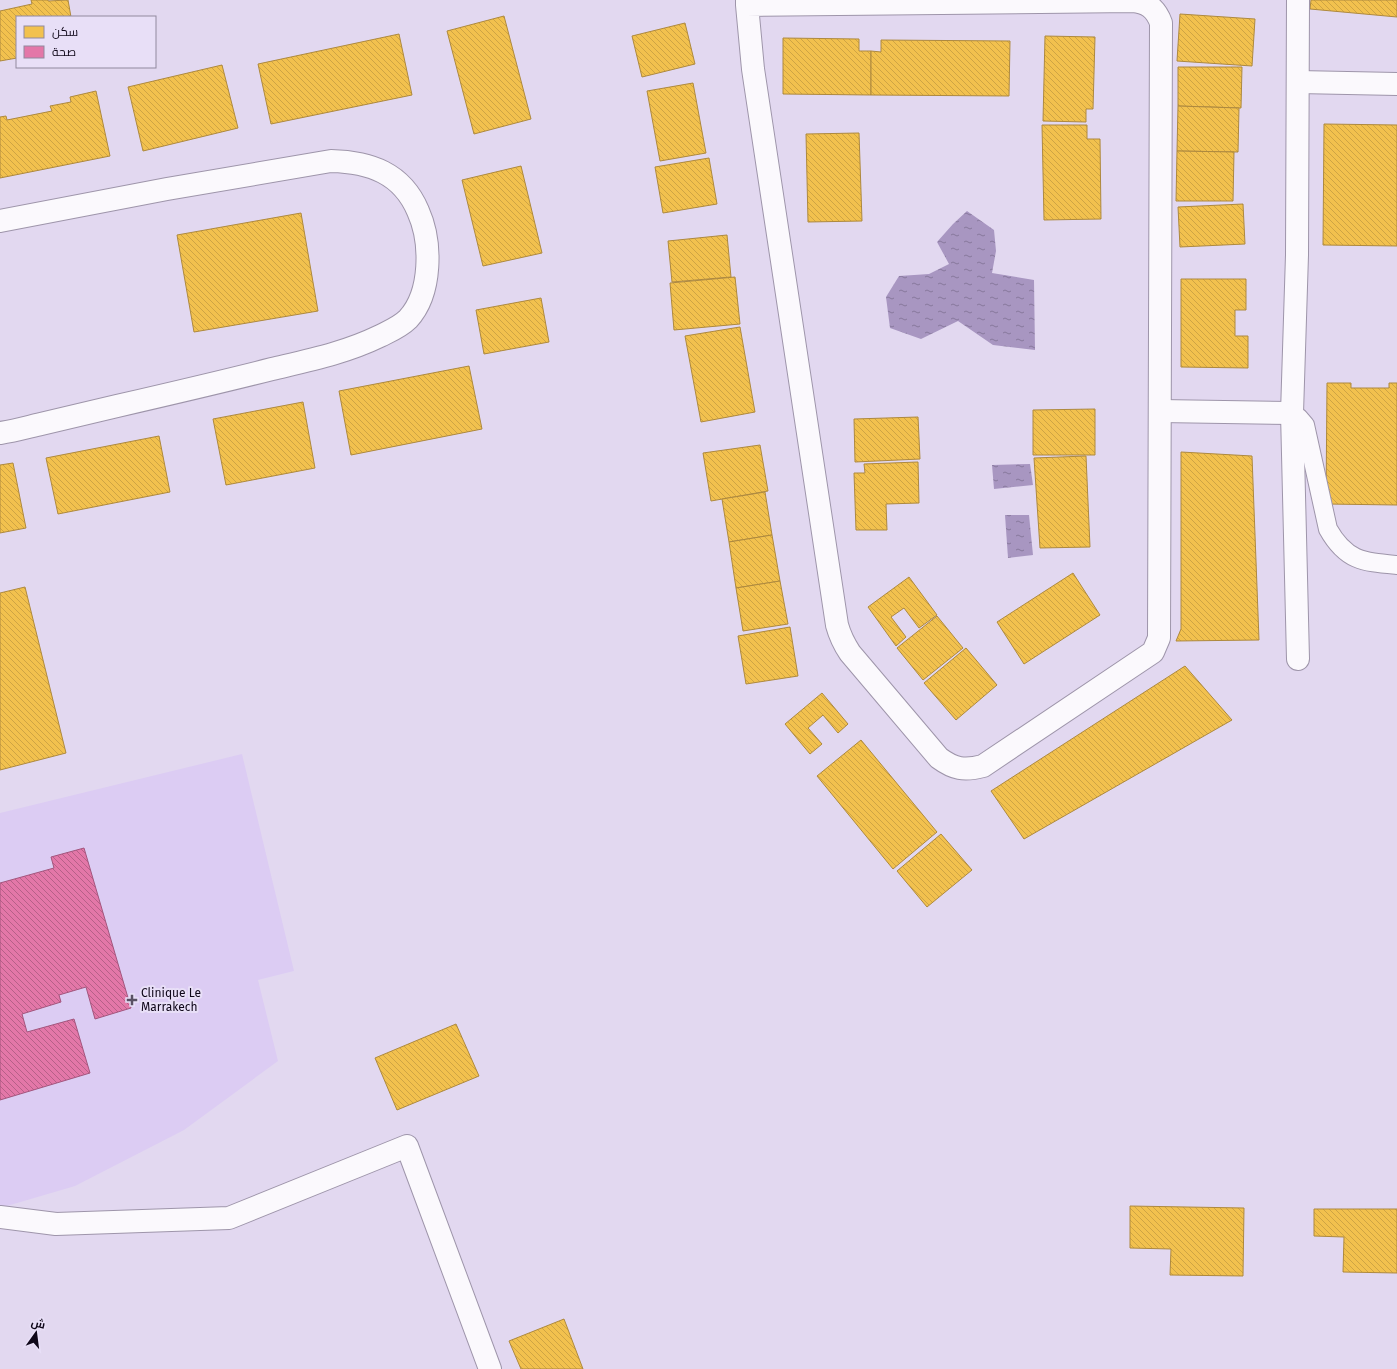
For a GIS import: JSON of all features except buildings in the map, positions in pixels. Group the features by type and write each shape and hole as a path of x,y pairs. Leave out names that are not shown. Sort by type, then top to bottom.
{"street":[{"path":"1298,0 1297,255 1292,413 1298,659"},
{"path":"1133,1 1148,5 1154,10 1161,23 1159,638 1153,652 983,766 971,769 959,768 948,765 939,758 850,653 844,645 836,625 753,69 747,2 1133,1"},
{"path":"1298,82 1397,84"},
{"path":"0,221 167,189 323,162 351,162 365,165 385,173 400,184 412,199 425,232 427,272 424,292 416,309 406,320 398,327 366,343 337,354 0,433"},
{"path":"1160,411 1292,413"},
{"path":"0,1217 56,1224 229,1218 407,1146 490,1369"}],"lane":[{"path":"1292,413 1305,425 1328,529 1336,542 1347,552 1360,560 1397,565"}],"shaded area":[{"name":"Clinique Le Marrakech","path":"242,754 294,971 258,980 278,1061 184,1130 75,1186 0,1208 0,813"}],"water":[{"path":"967,211 994,230 996,251 992,273 1034,280 1035,350 993,345 958,321 921,339 890,328 886,297 899,276 929,274 949,264 937,242"},
{"path":"1030,464 1033,485 994,489 992,465"},
{"path":"1005,515 1029,515 1033,555 1008,558"}],"place":[{"name":"Clinique Le Marrakech","path":"132,1000"}]}
